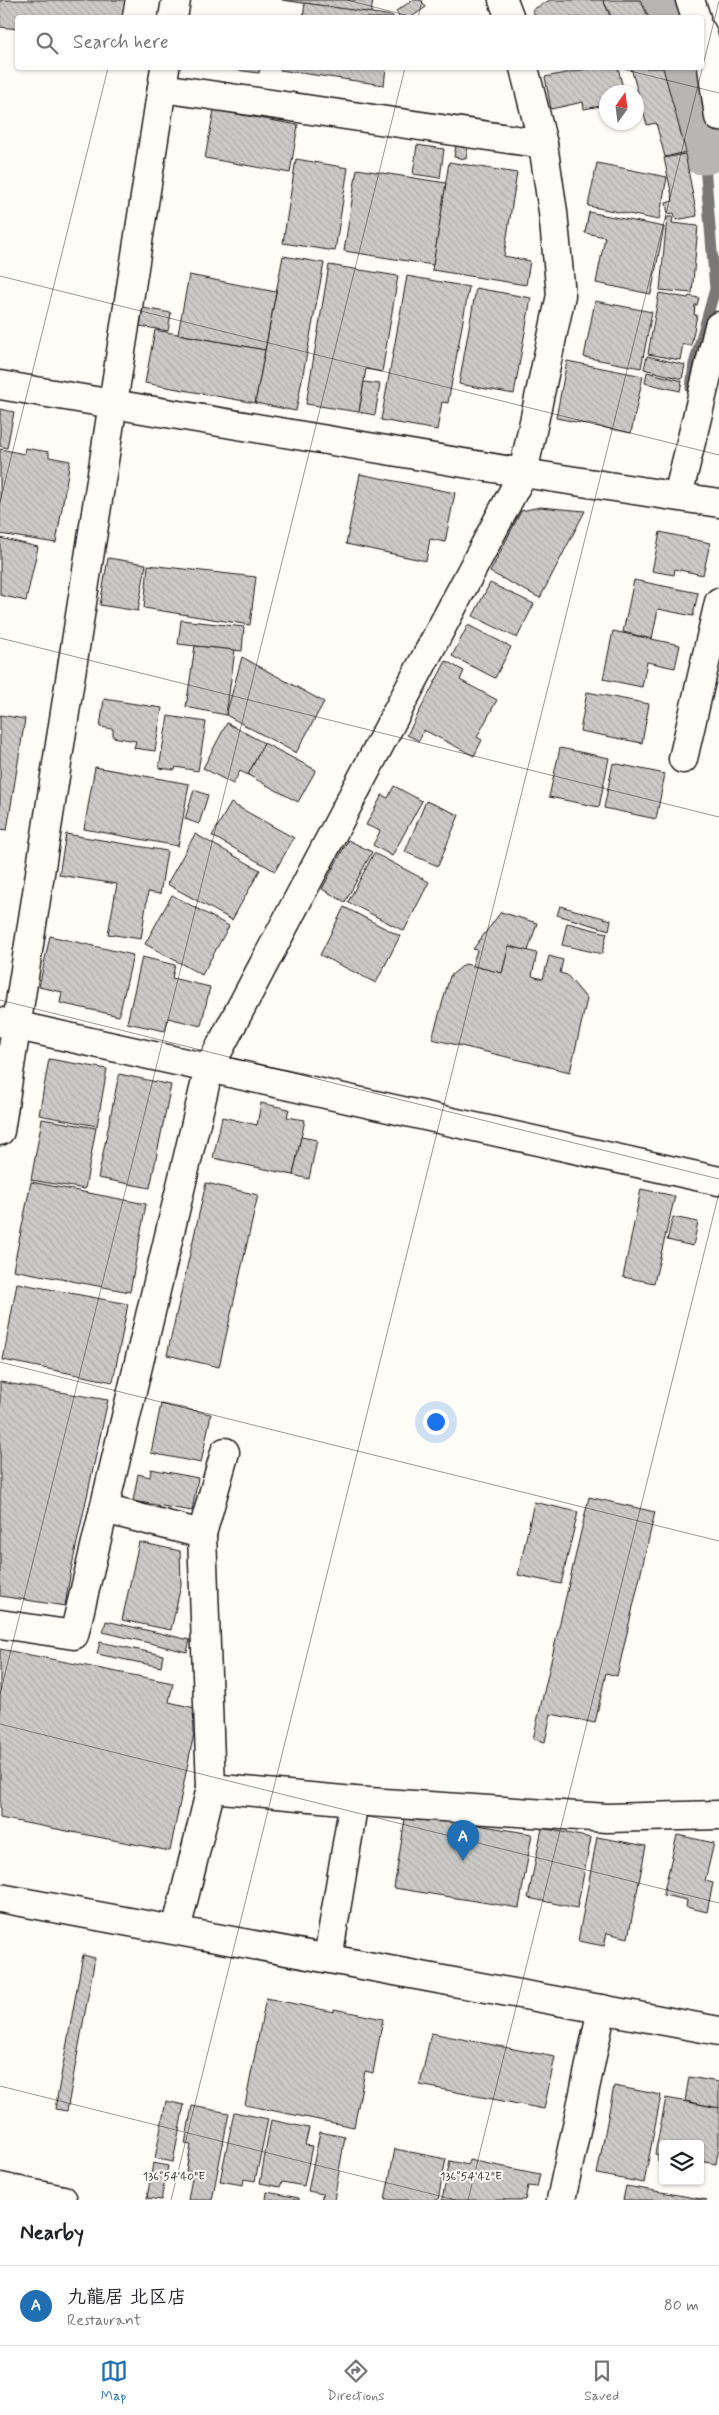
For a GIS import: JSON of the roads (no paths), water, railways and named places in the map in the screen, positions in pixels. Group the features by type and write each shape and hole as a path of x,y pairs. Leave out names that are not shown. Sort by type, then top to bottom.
{"street":[{"path":"174,15 176,0"},
{"path":"503,0 509,15"},
{"path":"690,0 695,15"},
{"path":"704,38 711,60 719,117"},
{"path":"0,1624 74,1634 208,1068 523,473 561,295 553,212 543,144 524,70"},
{"path":"0,1131 8,1024 112,403 164,78 543,144"},
{"path":"678,496 719,326"},
{"path":"0,385 523,473 719,502"},
{"path":"684,759 719,602"},
{"path":"8,1024 719,1181"},
{"path":"176,1930 212,1788 202,1534 225,1452"},
{"path":"104,1509 202,1534"},
{"path":"212,1788 354,1801 607,1818 719,1815"},
{"path":"328,1958 354,1801"},
{"path":"0,1898 719,2031"},
{"path":"561,2200 602,2009"},
{"path":"0,2188 63,2200"}],"waterway":[{"path":"658,0 665,15"},
{"path":"684,70 703,140"},
{"path":"691,388 694,364 715,289 703,140"}],"place":[{"name":"九龍居 北区店","path":"463,1861"}]}
